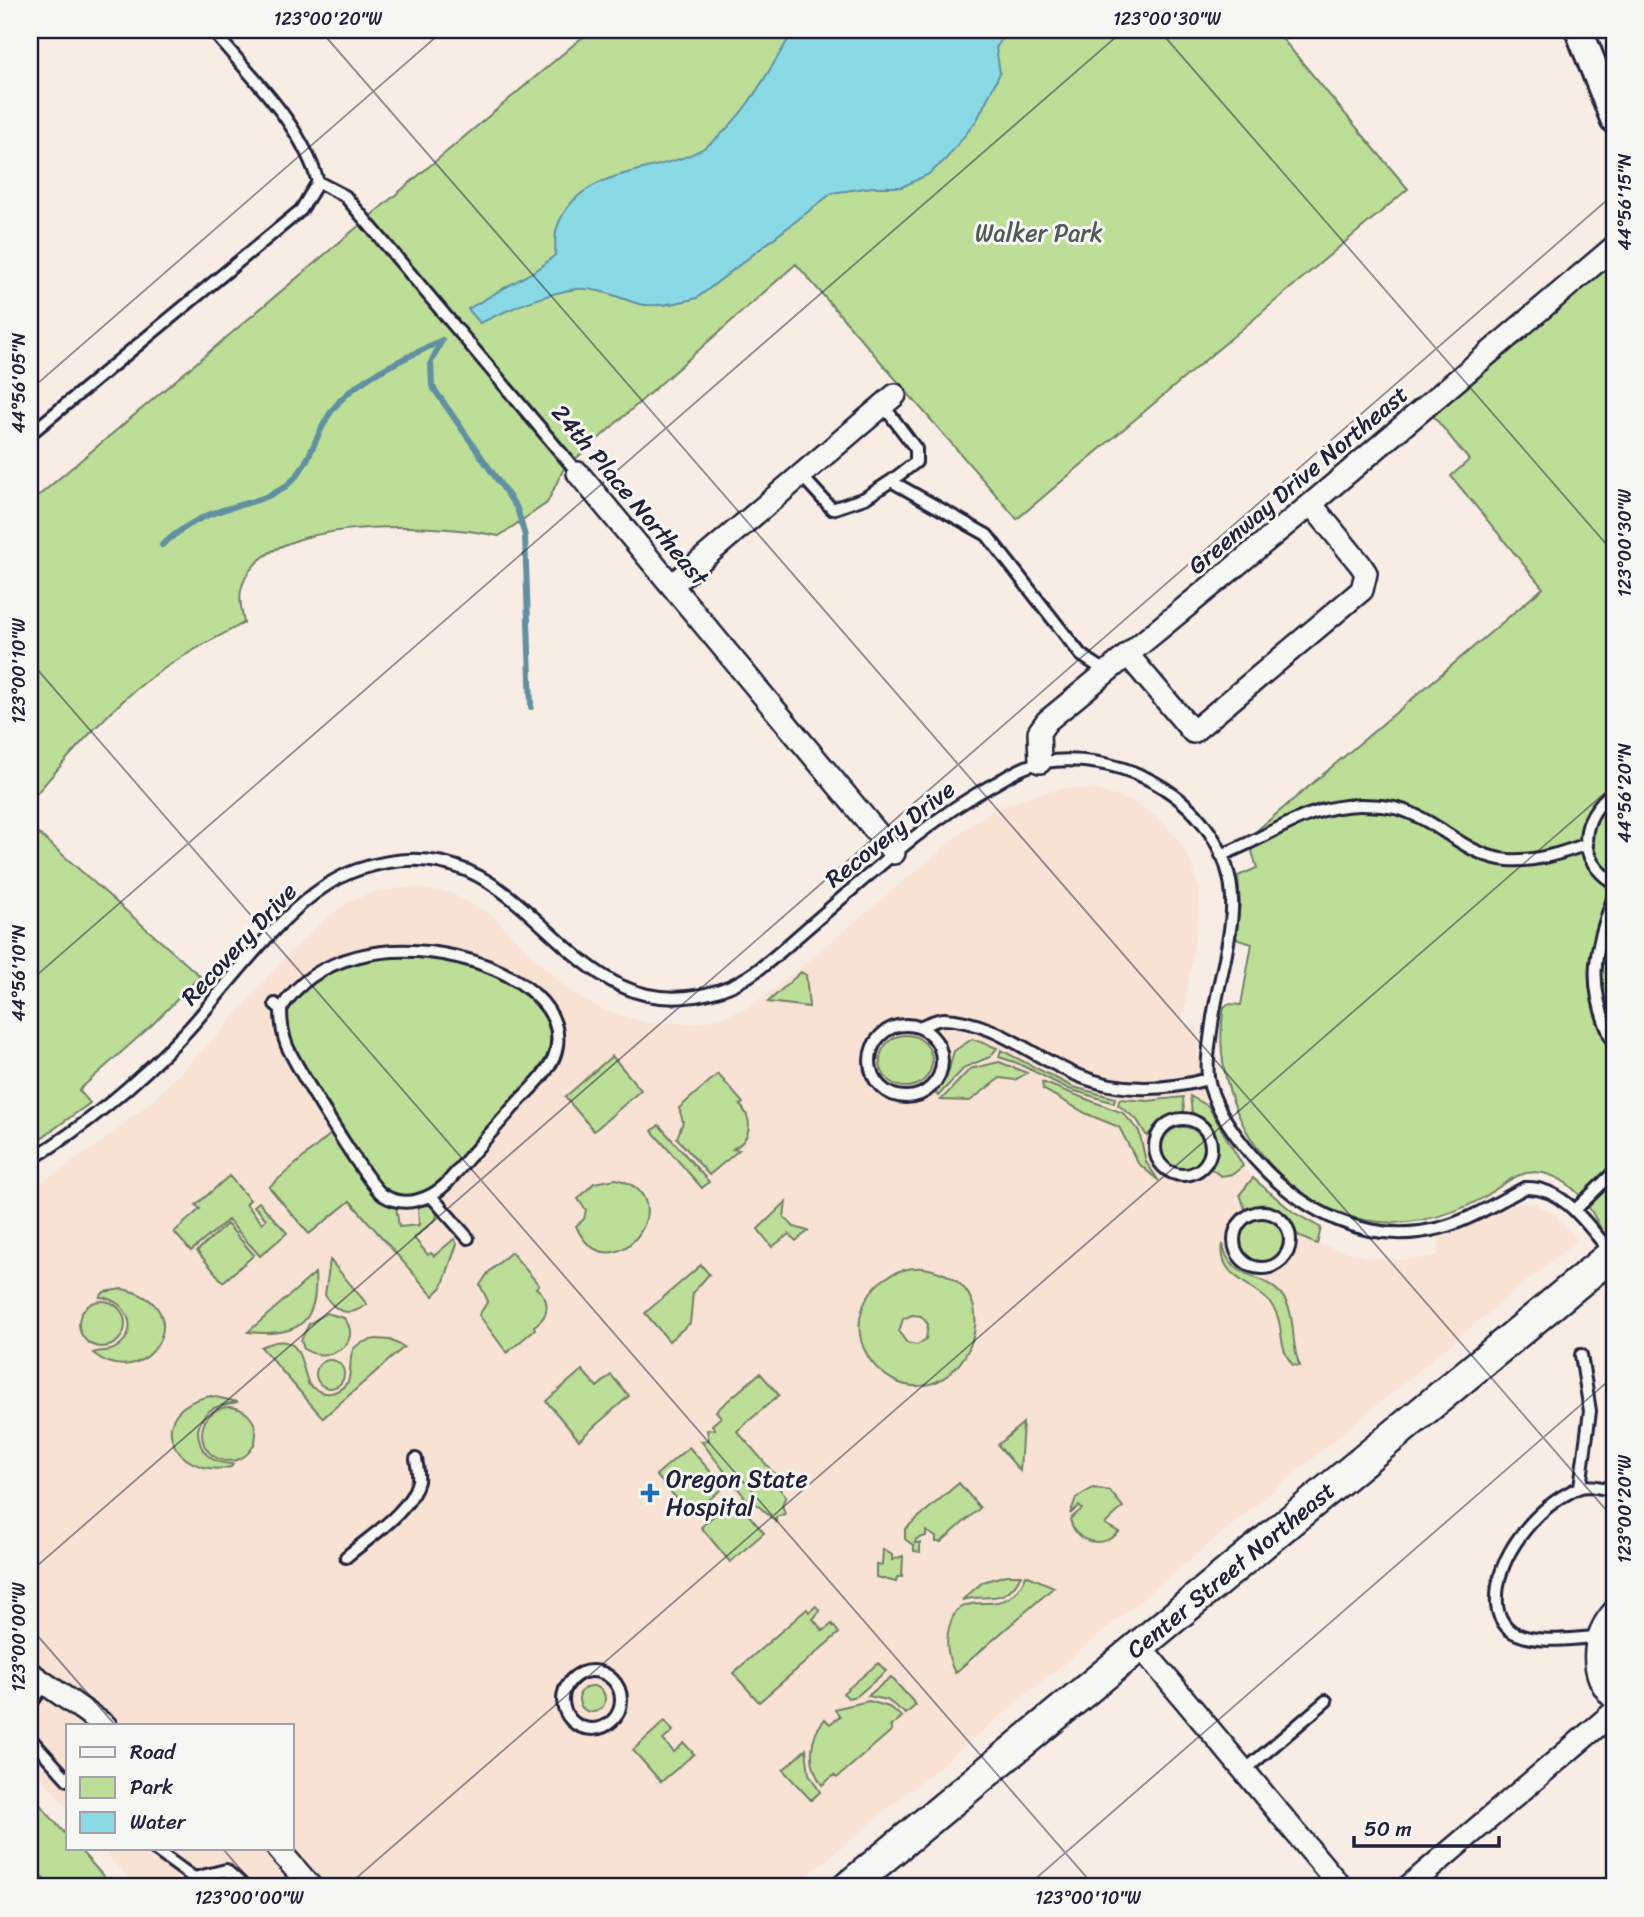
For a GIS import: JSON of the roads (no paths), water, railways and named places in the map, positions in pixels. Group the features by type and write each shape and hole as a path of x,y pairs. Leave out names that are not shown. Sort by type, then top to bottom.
{"main road":[{"name":"Center Street Northeast","path":"848,1887 1614,1254"}],"street":[{"path":"1579,30 1614,119"},
{"name":"Greenway Drive Northeast","path":"1040,762 1038,732 1046,720 1311,504 1614,247"},
{"path":"671,586 889,400"},
{"name":"24th Place Northeast","path":"578,473 894,853"},
{"path":"1128,655 1193,732 1362,590 1366,573 1311,504"},
{"path":"1614,1611 1598,1637 1595,1657 1598,1675 1614,1699"},
{"path":"1140,1646 1341,1887"},
{"path":"37,1679 103,1724"},
{"path":"1408,1887 1614,1712"},
{"path":"279,1850 311,1887"}],"lane":[{"path":"30,434 301,210 318,181 311,158 289,124 212,30"},
{"name":"24th Place Northeast","path":"318,181 345,197 578,473"},
{"path":"801,475 832,509 865,498 916,462 916,449 889,400"},
{"path":"891,481 987,535 1081,655 1107,672"},
{"name":"Recovery Drive","path":"30,1160 96,1115 144,1073 206,1010 247,960 305,902 321,888 354,870 416,859 457,866 508,892 593,972 628,990 667,998 713,992 745,979 894,853 967,799 1040,762 1099,763 1145,777 1189,808 1217,840 1230,886 1232,909 1214,1011 1208,1079"},
{"path":"1614,791 1600,802 1591,815 1587,844 1596,868 1614,883"},
{"path":"1221,855 1252,844 1311,811 1362,805 1407,811 1466,846 1488,856 1508,860 1533,859 1587,844"},
{"path":"1614,896 1595,955 1593,979 1602,1020 1614,1044"},
{"path":"408,950 444,953 487,966 511,978 542,1004 553,1023 556,1040 549,1066 447,1183 431,1196 411,1201 393,1199 372,1184 287,1046 278,1007 301,984 329,966 374,953 408,950"},
{"path":"919,1027 937,1042 942,1064 939,1075 932,1085 912,1097 889,1093 872,1075 870,1051 884,1032 907,1024 919,1027 942,1019 979,1026 1077,1075 1107,1083 1141,1089 1175,1088 1208,1079 1235,1133 1250,1153 1281,1187 1331,1219 1387,1232 1436,1229 1485,1210 1525,1188 1537,1187 1549,1191 1574,1210 1614,1254"},
{"path":"1178,1120 1195,1122 1208,1135 1211,1144 1207,1161 1202,1168 1184,1175 1167,1170 1156,1155 1157,1137 1169,1123 1178,1120"},
{"path":"1574,1210 1614,1172"},
{"path":"431,1196 468,1238"},
{"path":"1255,1213 1274,1215 1282,1220 1290,1237 1286,1256 1279,1263 1262,1269 1245,1263 1235,1249 1234,1240 1239,1223 1255,1213"},
{"path":"1580,1487 1590,1411 1581,1355"},
{"path":"346,1557 399,1512 412,1495 419,1480 416,1459"},
{"path":"1598,1637 1538,1638 1519,1635 1508,1629 1498,1614 1499,1574 1509,1550 1526,1528 1580,1487 1605,1488 1614,1492"},
{"path":"590,1671 608,1676 615,1683 621,1701 614,1718 598,1728 579,1726 566,1713 563,1694 566,1685 572,1678 590,1671"},
{"path":"30,1705 37,1679"},
{"path":"1244,1771 1326,1701"},
{"path":"30,1738 66,1778"},
{"path":"155,1850 194,1878 226,1870 245,1887"}],"water":[{"path":"794,30 1021,30 1002,39 996,48 1000,73 977,120 945,160 929,174 902,187 872,187 832,193 697,298 646,305 600,291 576,289 539,298 480,323 468,309 541,267 555,255 557,228 568,207 584,191 625,173 692,154 724,132 747,105"}],"waterway":[{"path":"442,340 431,362 432,386 517,508 525,536 531,707"},
{"path":"162,545 200,519 257,500 286,486 307,460 327,419 343,397 368,378 440,341"}],"place":[{"name":"Oregon State Hospital","path":"650,1493"}],"park label":[{"name":"Walker Park","path":"1039,233"}]}
